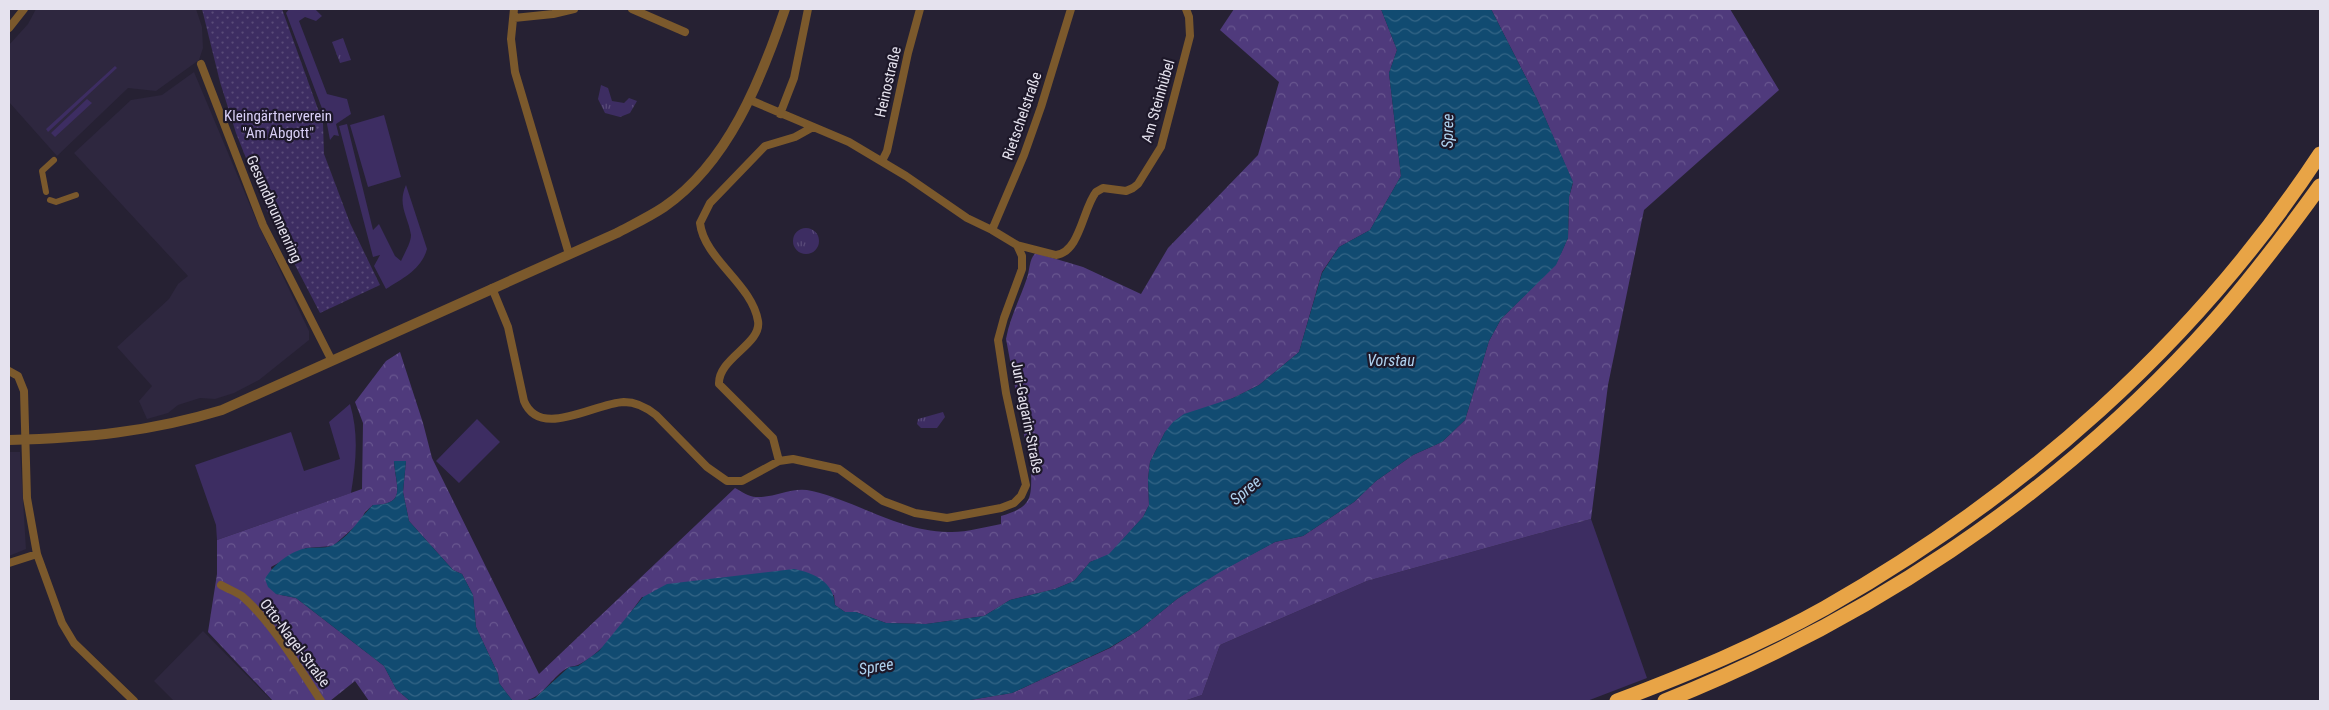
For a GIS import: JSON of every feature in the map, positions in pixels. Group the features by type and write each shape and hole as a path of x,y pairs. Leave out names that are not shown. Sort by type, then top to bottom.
{"highway":[{"path":"1618,701 1756,643 1823,609 1890,570 2011,486 2106,406 2183,329 2259,239 2320,154"},
{"path":"1665,701 1764,658 1834,623 1899,585 1963,543 2023,499 2122,416 2196,342 2262,264 2320,186"}],"street":[{"path":"9,28 24,9"},
{"path":"514,9 511,38 514,72 569,254"},
{"path":"514,18 553,14 574,9"},
{"path":"632,9 685,32"},
{"path":"9,440 130,432 166,426 222,410 569,254 652,214 682,192 698,177 716,154 750,100 770,55 785,9"},
{"path":"780,114 794,78 808,9"},
{"name":"Heinostraße","path":"882,161 887,151 908,54 920,9"},
{"name":"Rietschelstraße","path":"992,230 1024,155 1071,9"},
{"name":"Am Steinhübel","path":"1017,245 1046,250 1056,255 1063,254 1074,242 1096,192 1103,188 1126,191 1138,184 1161,147 1190,36 1189,17 1186,9"},
{"name":"Gesundbrunnenring","path":"201,64 263,225 332,361"},
{"path":"750,100 849,142 935,195 967,218 1017,245"},
{"path":"492,288 508,327 524,400 535,416 546,419 558,419 611,404 631,403 646,408 656,415 707,467 727,480 742,481 779,461 773,438 719,384 718,376 724,367 752,338 759,324 755,311 738,284 705,240 700,223 710,203 765,146 795,137 813,127"},
{"path":"54,160 42,171 48,196 56,202 76,195"},
{"name":"Juri-Gagarin-Straße","path":"779,461 793,460 839,468 884,501 928,516 947,518 1001,508 1014,503 1022,496 1026,485 1006,393 998,340 1023,263 1017,245"},
{"path":"9,371 18,376 25,397 27,498 37,554 62,623 74,643 134,701"},
{"path":"9,563 37,554"},
{"name":"Otto-Nagel-Straße","path":"221,585 241,596 257,613 289,652 321,701"}],"shaded area":[{"path":"36,9 196,9 202,27 203,48 199,60 156,91 128,88 57,156 9,102 9,45 28,24"},
{"path":"194,72 257,222 309,331 309,340 259,380 234,393 215,399 200,398 178,405 168,413 147,419 139,401 152,386 117,347 169,299 178,284 188,276 74,153 131,100 162,95"},
{"path":"9,452 20,452 26,549 9,556"},
{"path":"203,631 272,701 174,701 154,681"}],"green space":[{"name":"Kleingärtnerverein \"Am Abgott\"","path":"202,9 282,9 323,123 324,154 350,223 380,285 320,313 267,211 236,133 220,82"},
{"path":"289,9 315,9 322,16 316,21 305,17 299,21 327,94 347,99 351,114 336,124 339,136 334,135 330,140 326,119 286,13"},
{"path":"1234,9 1381,9 1397,50 1389,73 1401,176 1370,230 1339,247 1322,272 1299,352 1259,385 1165,432 1150,462 1148,479 1149,505 1143,517 1109,555 1090,562 1074,581 1055,589 1010,600 984,616 926,624 886,623 856,612 845,612 835,605 834,595 642,597 599,651 579,665 569,667 562,672 537,696 522,701 512,700 499,683 498,674 476,627 473,595 462,574 453,570 409,521 403,492 406,461 394,462 397,493 391,502 373,505 365,512 360,522 333,546 306,548 271,567 276,594 296,598 384,666 396,689 410,701 369,701 355,681 330,701 273,701 208,632 217,574 217,540 362,489 363,423 355,402 386,361 400,352 432,458 539,674 735,488 753,497 770,496 798,490 812,491 912,527 930,530 961,532 1001,524 1001,516 1024,506 1031,490 1031,472 1006,339 1034,255 1036,253 1083,267 1141,294 1168,248 1258,155 1279,82 1220,30"},
{"path":"1491,9 1730,9 1779,90 1644,210 1608,385 1591,519 1367,581 1220,645 1202,695 1184,701 964,701 1012,693 1110,648 1139,630 1177,599 1219,572 1275,542 1303,536 1354,502 1376,481 1413,455 1442,442 1465,420 1489,341 1501,319 1556,264 1568,238 1569,197 1573,183 1537,99"},
{"path":"343,38 351,60 340,63 332,42"},
{"path":"115,66 117,68 48,132 46,129"},
{"path":"601,85 608,88 612,101 624,103 629,98 637,101 630,113 620,117 605,113 598,99"},
{"path":"87,99 92,103 55,137 51,133"},
{"path":"384,115 401,177 368,187 350,125"},
{"path":"347,124 373,230 379,224 395,256 401,261 411,238 403,205 406,185 427,249 416,268 386,289 374,266 380,255 373,257 339,126"},
{"path":"806,228 815,232 819,241 815,250 806,254 797,250 793,241 797,232"},
{"path":"350,404 356,437 351,493 217,540 216,525 195,465 291,432 304,471 340,459 329,422"},
{"path":"943,412 945,417 937,428 921,428 917,424 918,419"},
{"path":"477,419 500,442 459,483 436,461"},
{"path":"1591,519 1647,678 1587,701 1184,701 1202,695 1220,645 1367,581"}],"water":[{"name":"Vorstau","path":"1381,9 1491,9 1537,99 1573,182 1569,197 1568,238 1556,265 1501,319 1489,341 1465,420 1442,442 1413,455 1376,481 1354,502 1303,536 1275,542 1220,572 1177,599 1139,630 1109,648 1012,693 964,701 526,701 535,698 569,667 578,666 599,651 643,597 667,584 794,569 809,573 822,580 831,590 835,605 845,612 856,612 886,623 926,624 984,616 1010,600 1055,589 1074,581 1090,562 1109,554 1143,517 1149,505 1148,479 1150,462 1165,432 1173,422 1184,414 1233,398 1259,385 1299,352 1322,273 1339,247 1370,230 1401,176 1389,73 1397,50"},
{"path":"394,461 406,461 403,492 409,521 453,570 462,574 473,595 476,627 498,674 499,683 512,700 515,701 410,701 396,689 384,666 296,598 276,594 268,587 265,579 283,559 302,549 332,546 347,535 373,505 391,502 395,498 397,487"}],"water label":[{"name":"Spree","path":"1447,131"},
{"name":"Spree","path":"1245,490"},
{"name":"Spree","path":"876,666"}]}
